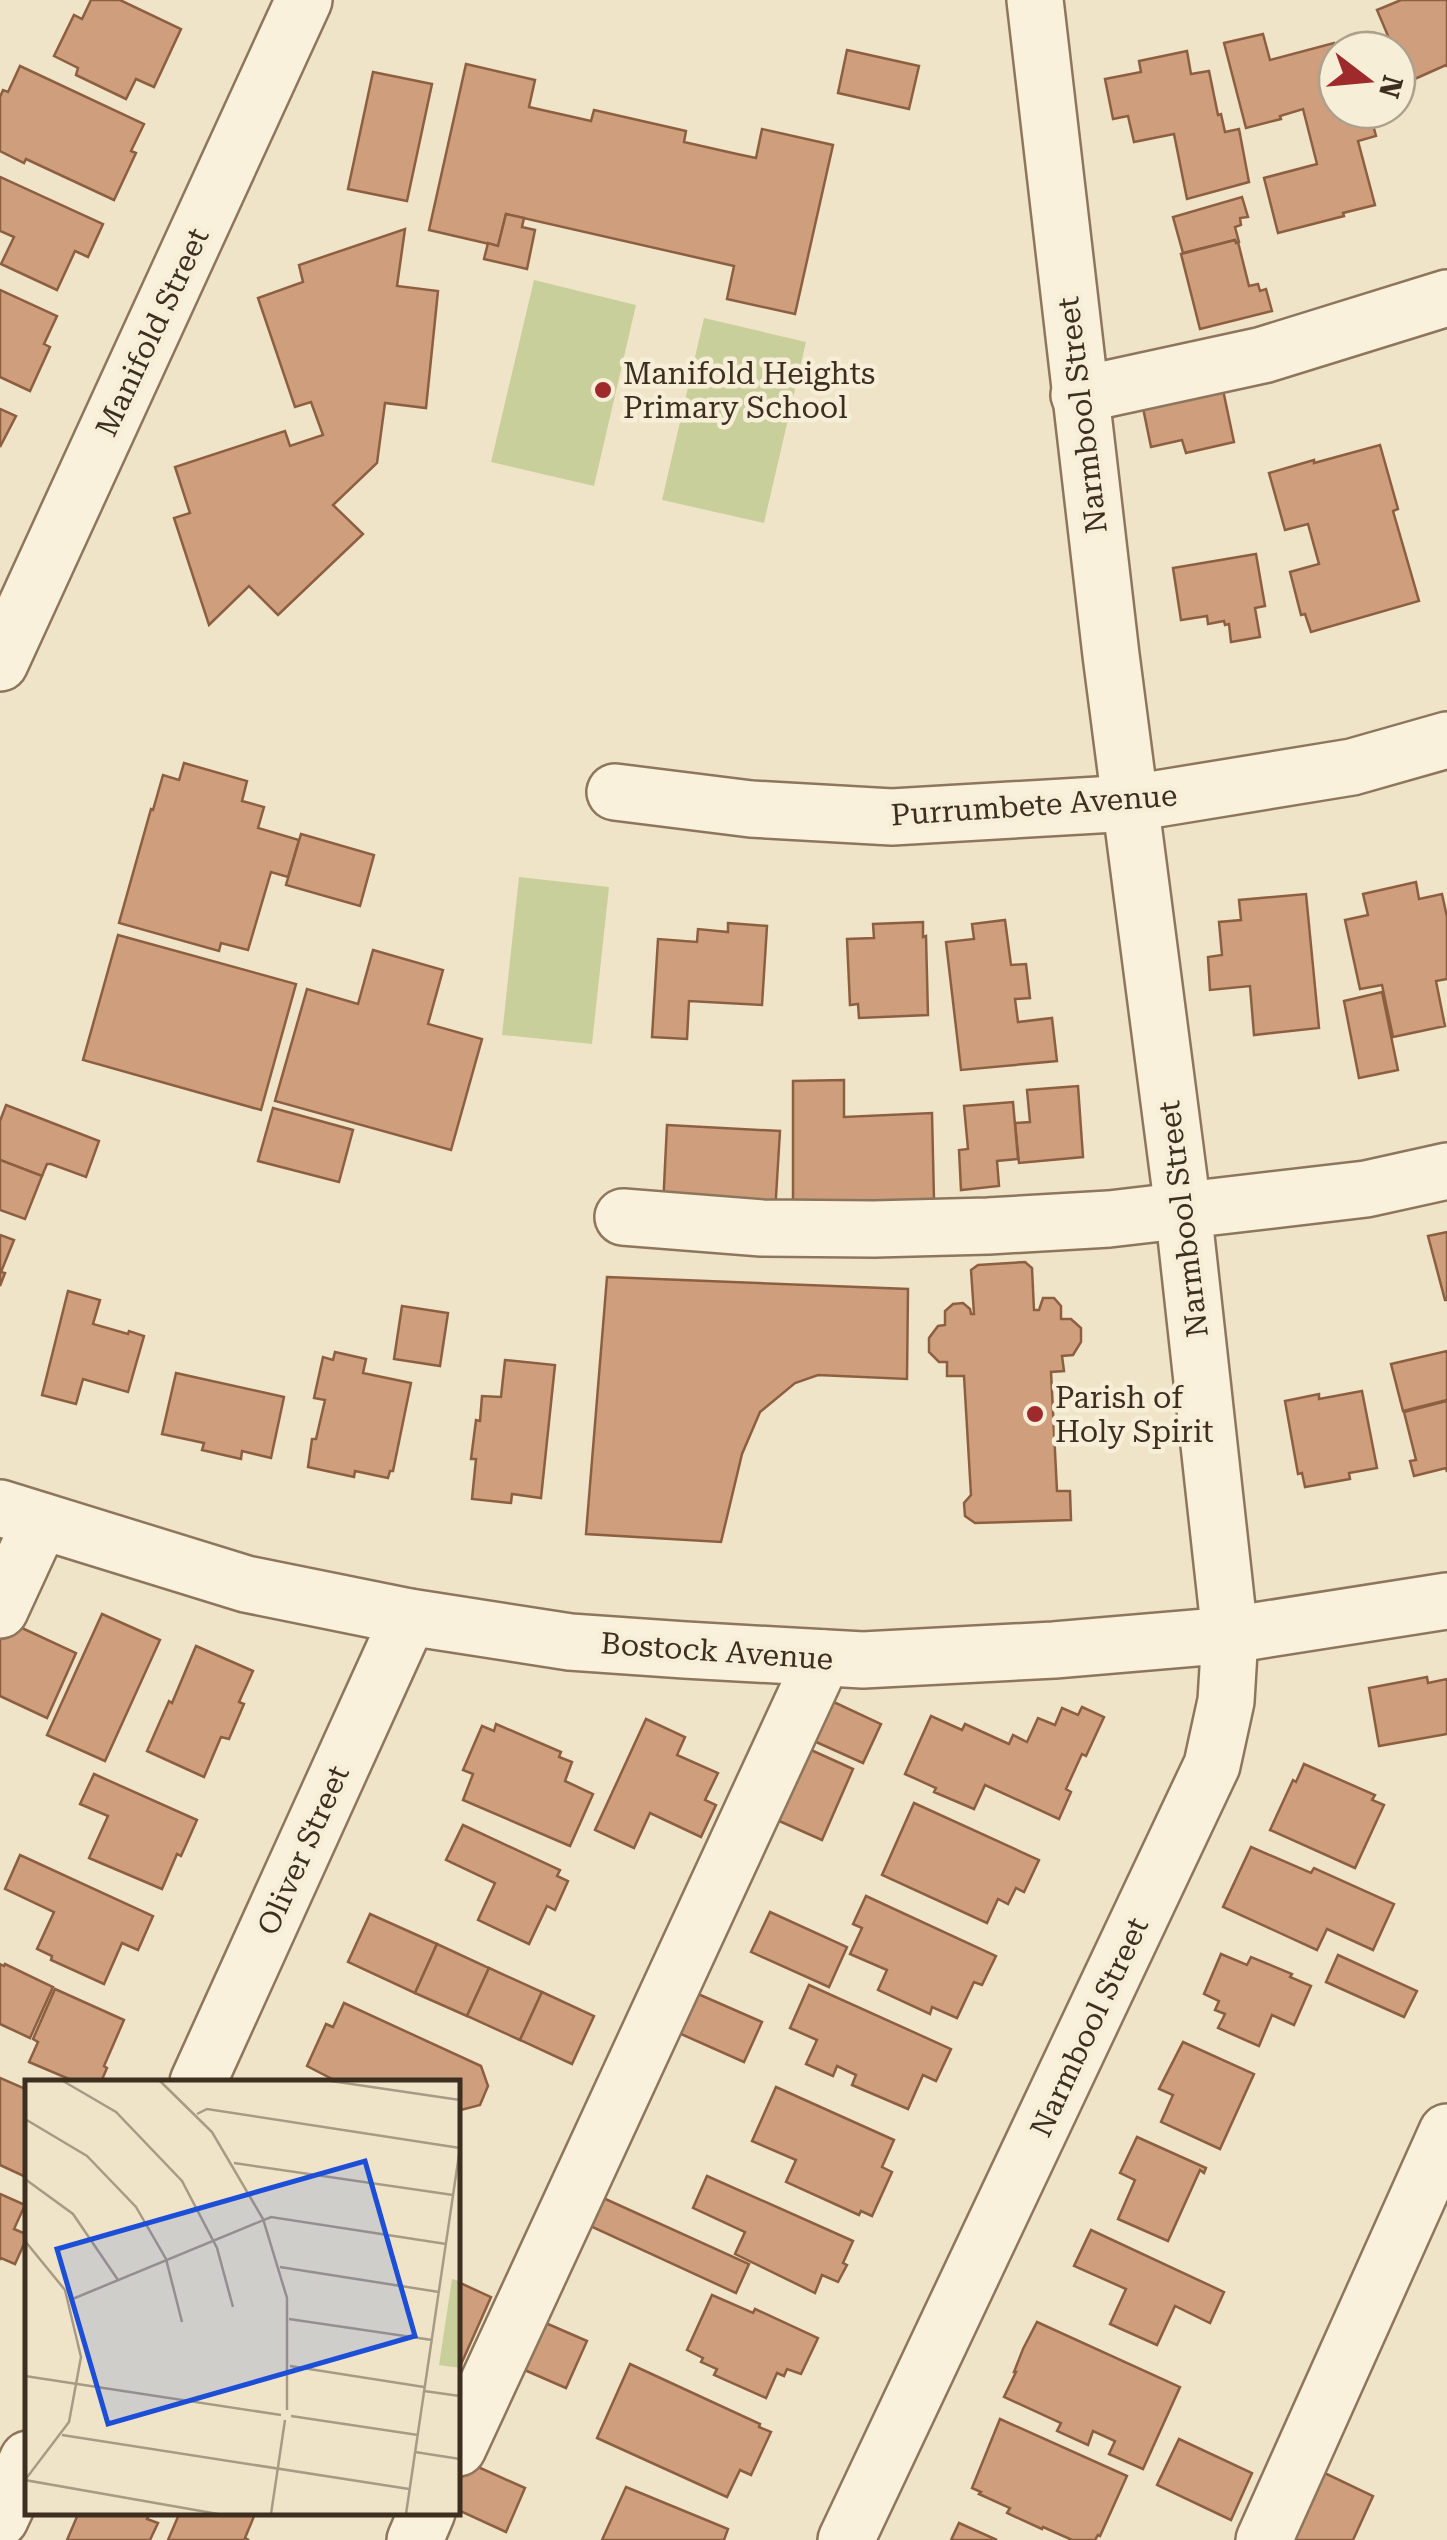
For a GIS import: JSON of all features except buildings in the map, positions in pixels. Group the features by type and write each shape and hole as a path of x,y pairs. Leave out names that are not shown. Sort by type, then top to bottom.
{"street":[{"name":"Manifold Street","path":"0,664 304,0"},
{"name":"Narmbool Street","path":"846,2540 1212,1765 1226,1702 1230,1635 1184,1209 1079,395 1035,0"},
{"path":"1079,395 1263,355 1447,298"},
{"name":"Purrumbete Avenue","path":"616,792 751,809 892,817 1132,803 1352,767 1447,740"},
{"path":"623,1216 762,1228 874,1230 1092,1220 1366,1189 1447,1171"},
{"path":"0,1610 21,1515"},
{"name":"Bostock Avenue","path":"21,1515 246,1584 409,1617 570,1642 823,1658 862,1660 1054,1650 1230,1635 1447,1601"},
{"name":"Oliver Street","path":"199,2080 409,1617"},
{"path":"460,2444 823,1658"},
{"path":"1264,2540 1447,2132"},
{"path":"0,2519 25,2465"},
{"path":"415,2540 427,2515"}],"green space":[{"path":"534,280 636,305 594,486 491,462"},
{"path":"704,318 806,342 764,523 662,500"},
{"path":"519,877 609,887 592,1044 502,1035"}],"place":[{"name":"Manifold Heights Primary School","path":"603,390"},
{"name":"Parish of Holy Spirit","path":"1035,1414"}]}
